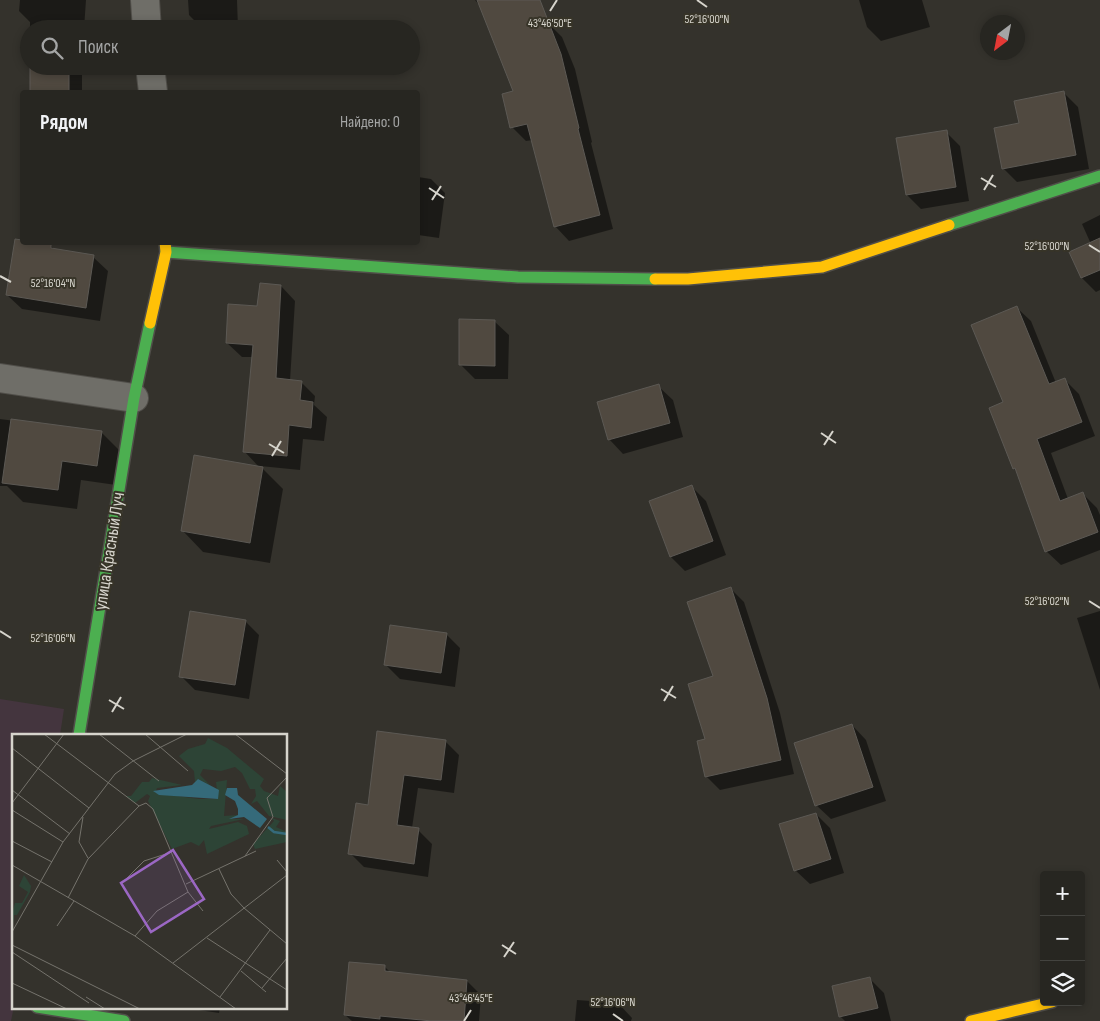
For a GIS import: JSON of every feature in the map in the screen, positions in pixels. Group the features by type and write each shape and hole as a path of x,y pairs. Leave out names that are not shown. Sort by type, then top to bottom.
{"street":[{"path":"145,0 146,20"},
{"path":"151,75 152,90"},
{"path":"165,247 518,277 688,280 822,267 1100,176"},
{"name":"улица Красный Луч","path":"79,734 134,398 165,247"},
{"path":"0,378 134,398"},
{"path":"971,1021 1040,1005"},
{"path":"35,1021 37,1008"},
{"path":"43,1008 124,1021"}],"shaded area":[{"path":"0,699 64,709 60,734 12,734 12,1008 14,1008 11,1021 0,1021"}],"building":[{"path":"477,0 540,0 561,54 600,215 554,227 527,124 510,128 502,94 513,91"},
{"path":"30,75 69,75 69,90 30,90"},
{"path":"1064,91 1076,155 1002,169 994,128 1019,123 1014,101"},
{"path":"947,130 956,187 906,195 896,138"},
{"path":"1100,238 1100,270 1081,278 1069,252"},
{"path":"15,239 20,240 20,245 51,245 51,248 94,255 86,308 6,295"},
{"path":"260,283 281,285 276,378 302,381 300,400 313,402 311,428 289,425 287,456 243,452 253,345 226,343 228,304 257,306"},
{"path":"1017,306 1049,384 1065,378 1082,422 1037,439 1060,501 1083,492 1098,532 1045,552 1015,468 1013,469 989,408 1003,402 971,325"},
{"path":"459,319 495,320 495,366 459,365"},
{"path":"659,384 670,423 608,440 597,402"},
{"path":"11,419 102,431 97,466 62,461 58,490 2,483"},
{"path":"194,455 263,467 250,543 181,531"},
{"path":"692,485 713,541 670,557 649,501"},
{"path":"731,587 767,698 781,760 705,777 697,741 705,739 688,684 713,676 687,602"},
{"path":"190,611 246,620 235,685 179,677"},
{"path":"390,625 447,633 441,673 384,665"},
{"path":"852,724 873,787 815,806 794,743"},
{"path":"377,731 446,740 441,780 404,775 397,825 419,828 414,864 348,854 356,803 368,805"},
{"path":"816,813 831,859 794,871 779,824"},
{"path":"349,962 385,965 385,971 467,980 464,1021 432,1021 380,1016 380,1019 344,1015"},
{"path":"870,977 878,1008 839,1017 832,986"}],"traffic: fast":[{"path":"949,225 1100,176"},
{"path":"166,252 518,277 655,279"},
{"path":"79,734 134,398 150,323"},
{"path":"43,1008 124,1021"}],"traffic: slow":[{"path":"655,279 688,279 822,267 949,225"},
{"path":"150,323 166,252 165,245"},
{"path":"971,1021 1040,1005"}]}
